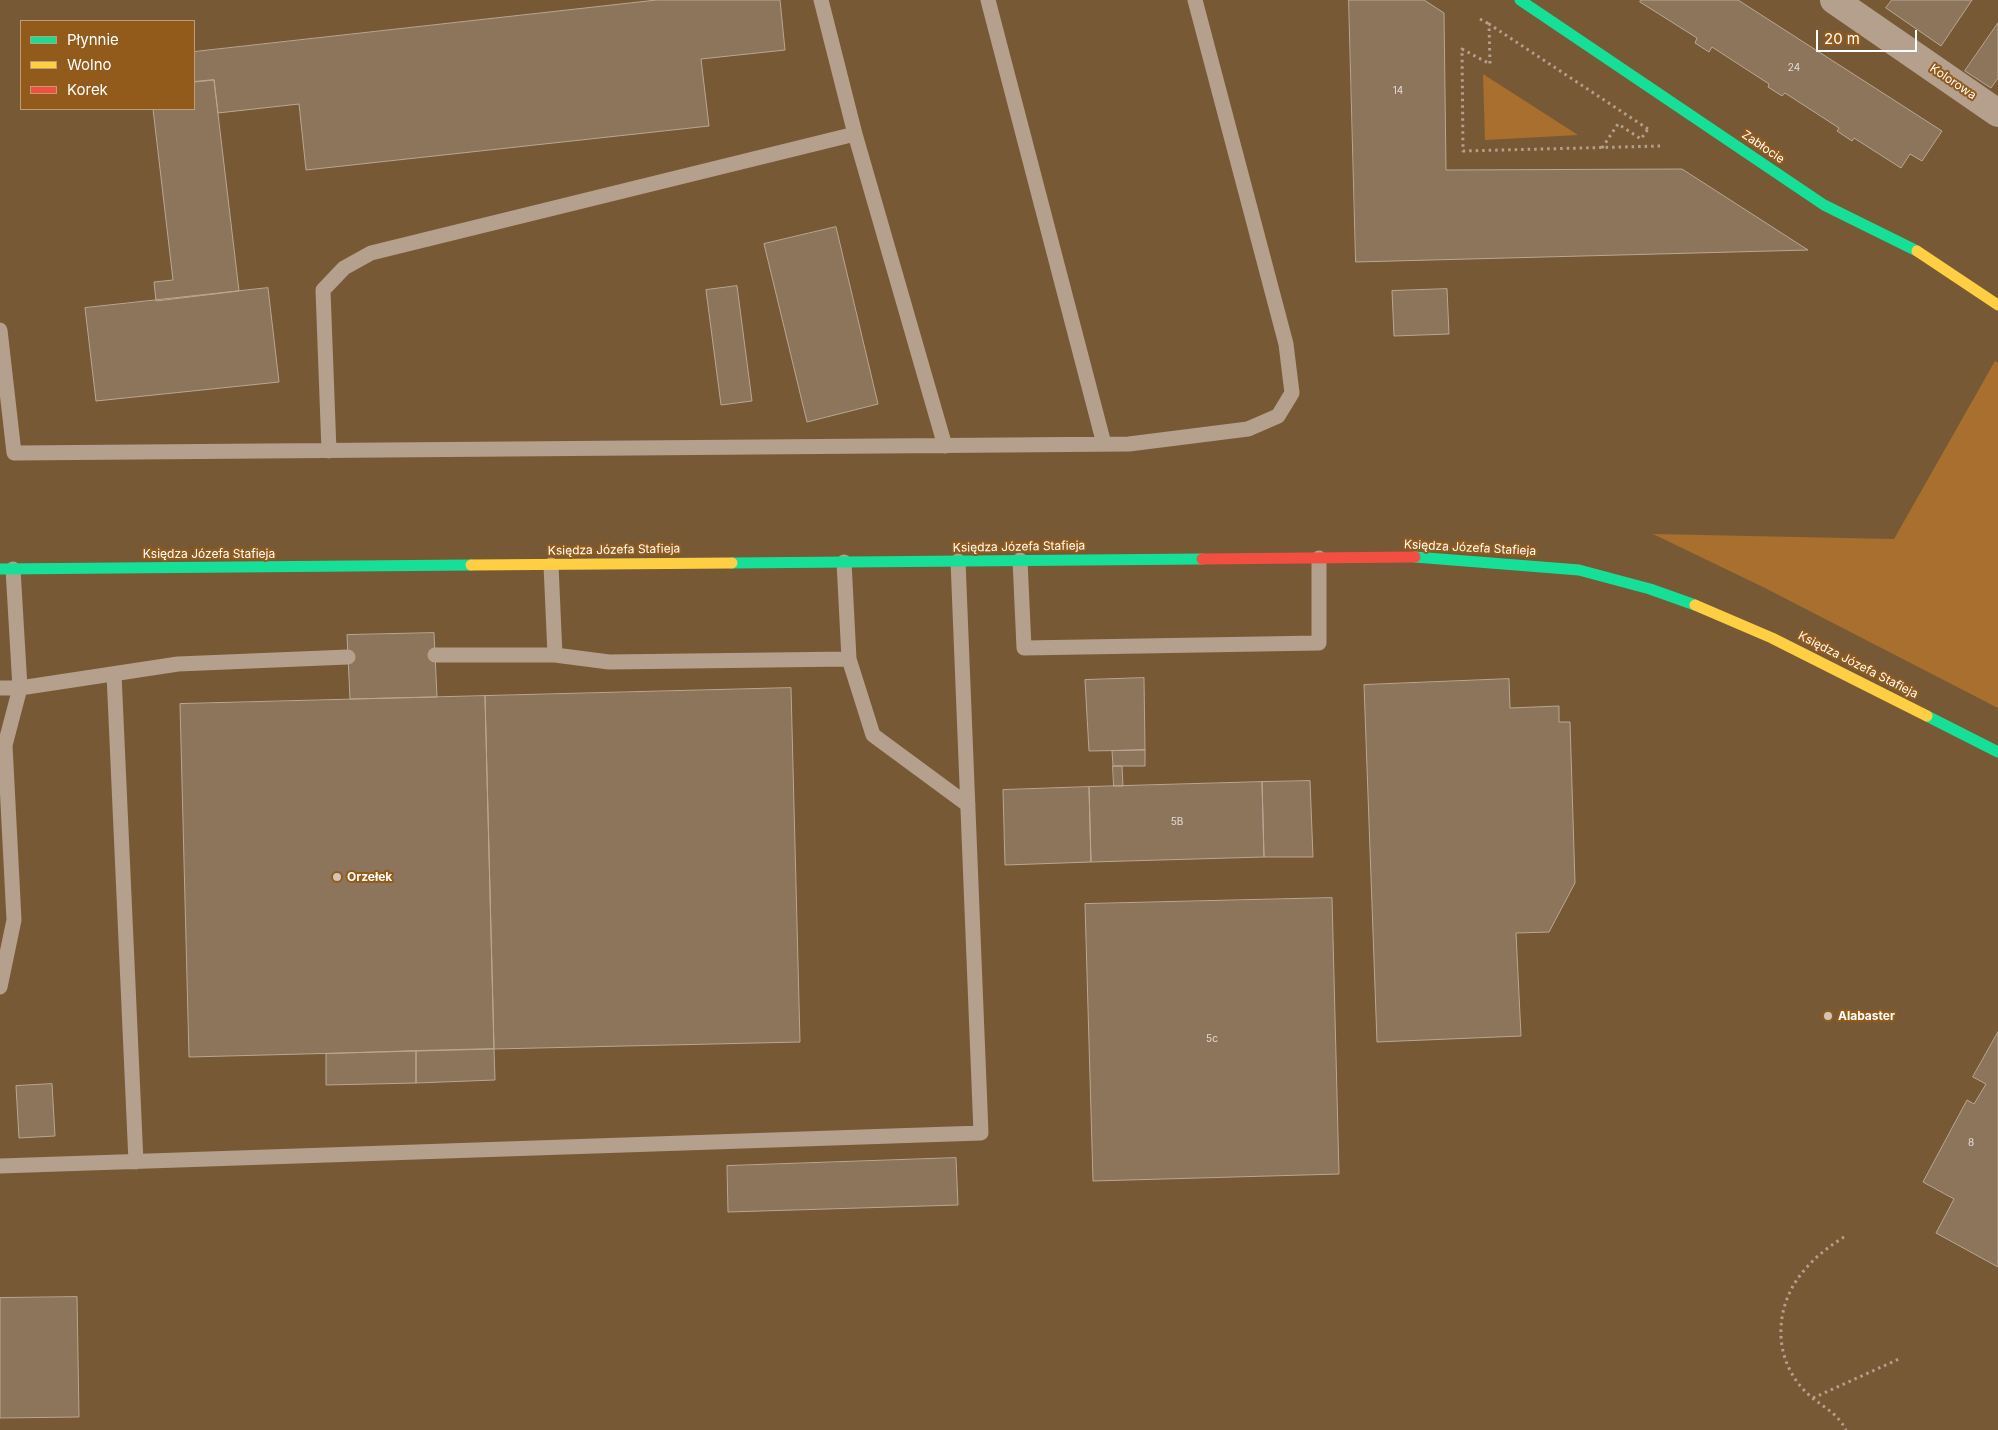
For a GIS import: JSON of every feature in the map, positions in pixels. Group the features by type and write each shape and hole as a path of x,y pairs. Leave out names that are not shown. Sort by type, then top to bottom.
{"street":[{"name":"Zabłocie","path":"1520,0 1824,206 1847,219 1882,233 1911,248 1998,305"},
{"name":"Kolorowa","path":"1834,0 1998,113"},
{"name":"Księdza Józefa Stafieja","path":"6,569 1434,557 1510,562 1579,570 1650,589 1712,611 1772,638 1998,752"}],"lane":[{"path":"821,0 855,134 945,446"},
{"path":"988,0 1104,444"},
{"path":"0,330 14,453 1129,444 1248,428 1278,416 1292,394 1286,344 1195,0"},
{"path":"329,451 323,290 344,268 371,253 855,134"},
{"path":"1020,560 1024,648 1319,643 1319,558"},
{"path":"0,1166 981,1133 958,561"},
{"path":"844,562 849,659 873,735 968,805"},
{"path":"551,564 555,655"},
{"path":"0,987 14,920 6,745 20,688 6,569"},
{"path":"435,654 555,655 609,662 849,659"},
{"path":"0,688 20,688 178,664 348,656"},
{"path":"114,674 136,1162"}],"path":[{"path":"1480,19 1648,129"},
{"path":"1489,24 1490,64 1462,49 1463,151 1660,146"},
{"path":"1602,148 1618,124 1636,135"},
{"path":"1844,1237 1817,1256 1798,1276 1786,1300 1782,1315 1781,1337 1784,1357 1795,1378 1812,1398 1836,1414 1846,1430"},
{"path":"1812,1398 1899,1360"}],"shaded area":[{"path":"1483,74 1578,135 1485,140"},
{"path":"1995,361 1998,363 1998,708 1765,588 1653,534 1894,539"}],"building":[{"path":"657,0 780,0 785,50 701,59 709,126 306,170 299,104 218,113 214,80 195,82 195,52"},
{"path":"1349,0 1424,0 1444,13 1446,170 1682,169 1808,250 1356,262"},
{"path":"1641,0 1738,0 1942,131 1922,161 1910,154 1901,168 1854,138 1852,141 1837,131 1839,128 1785,93 1782,96 1768,87 1769,84 1712,47 1709,52 1695,43 1697,38 1640,2"},
{"path":"1892,0 1972,0 1941,46 1886,8"},
{"path":"1998,23 1998,78 1991,88 1965,71"},
{"path":"214,80 239,291 156,301 154,282 173,280 153,110 195,110 195,82"},
{"path":"836,227 878,404 807,422 764,244"},
{"path":"737,286 752,401 721,405 706,290"},
{"path":"268,288 279,382 96,401 85,308"},
{"path":"1447,289 1449,334 1394,336 1392,291"},
{"path":"434,633 437,697 350,699 347,635"},
{"path":"1144,678 1145,750 1089,751 1085,680"},
{"path":"1509,679 1510,708 1559,706 1559,722 1570,722 1575,883 1549,932 1516,933 1521,1036 1377,1042 1364,685"},
{"path":"791,688 800,1042 494,1049 485,696"},
{"name":"Orzełek","path":"485,696 494,1049 189,1057 180,704"},
{"path":"1145,750 1145,766 1113,766 1112,751"},
{"path":"1113,766 1122,766 1123,786 1114,786"},
{"path":"1310,781 1313,857 1264,857 1262,782"},
{"path":"1262,782 1264,857 1091,862 1089,787"},
{"path":"1089,787 1091,862 1005,865 1003,790"},
{"path":"1332,898 1339,1174 1093,1181 1085,904"},
{"path":"1998,1032 1998,1267 1936,1233 1954,1199 1923,1182 1967,1100 1974,1104 1986,1084 1973,1077"},
{"path":"494,1049 495,1080 416,1083 416,1051"},
{"path":"416,1051 416,1083 326,1085 326,1054"},
{"path":"52,1084 55,1136 19,1138 16,1086"},
{"path":"956,1158 958,1205 728,1212 727,1166"},
{"path":"77,1297 79,1417 0,1418 0,1298"}],"traffic: fast":[{"path":"1520,0 1824,205 1917,251"},
{"path":"1415,557 1579,570 1650,589 1695,605"},
{"path":"732,563 1202,559"},
{"path":"0,569 471,565"},
{"path":"1927,716 1998,752"}],"traffic: slow":[{"path":"1917,251 1998,305"},
{"path":"471,565 732,563"},
{"path":"1695,605 1772,638 1927,716"}],"traffic: jam":[{"path":"1202,559 1415,557"}],"place":[{"name":"Orzełek","path":"337,877"},
{"name":"Alabaster","path":"1828,1016"}]}
